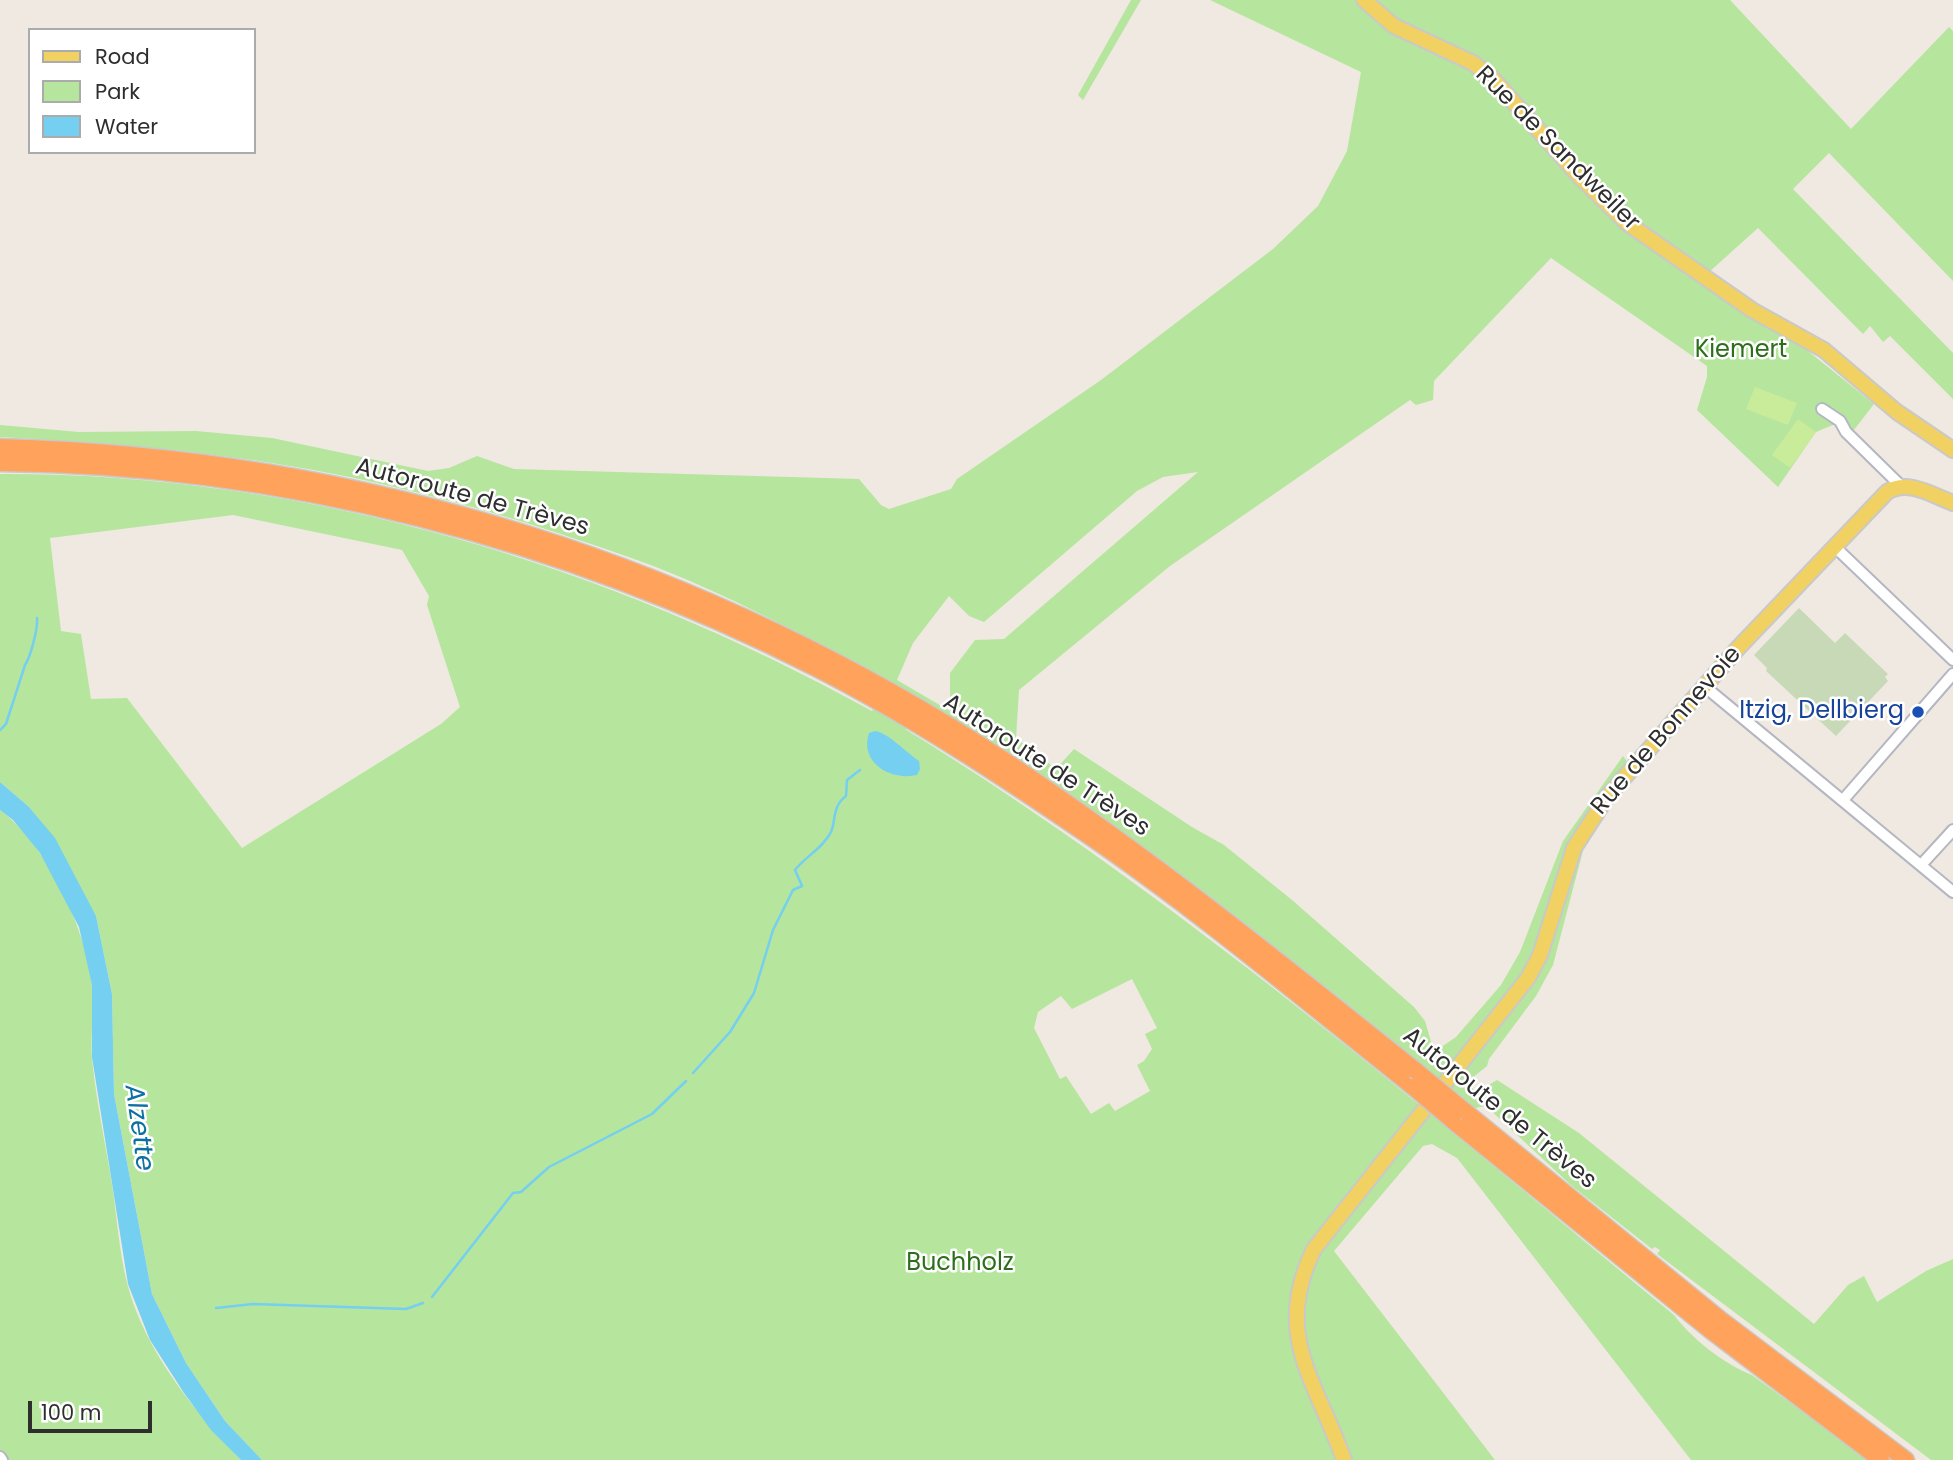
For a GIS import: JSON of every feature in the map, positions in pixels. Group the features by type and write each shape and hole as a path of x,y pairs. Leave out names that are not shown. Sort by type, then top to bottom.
{"highway":[{"name":"Autoroute de Trèves","path":"0,447 116,452 225,464 329,482 521,530 611,560 747,618 1002,769 1209,905 1415,1070 1460,1117 1710,1330 1881,1460"},
{"name":"Autoroute de Trèves","path":"0,463 50,463 221,479 327,497 429,520 517,544 607,576 824,663"},
{"name":"Autoroute de Trèves","path":"1002,769 1199,917 1413,1087 1460,1117 1906,1460"}],"main road":[{"name":"Rue de Sandweiler","path":"1364,0 1394,26 1473,63 1493,79 1580,177 1627,223 1752,310 1824,350 1904,418 1953,450"},
{"path":"1901,485 1953,503"},
{"name":"Rue de Bonnevoie","path":"1344,1460 1296,1339 1296,1298 1314,1249 1528,978 1549,929 1570,857 1589,821 1704,686 1887,492 1901,485"}],"street":[{"path":"1822,409 1840,422 1846,432 1901,485"},
{"path":"1835,547 1953,660"},
{"path":"1843,800 1953,674"},
{"path":"1704,686 1953,892"},
{"path":"1922,865 1953,830"}],"green space":[{"path":"1131,0 1141,0 1083,100 1078,95"},
{"path":"1210,0 1730,0 1851,129 1949,27 1953,31 1953,281 1829,153 1793,189 1953,353 1953,399 1890,336 1883,342 1870,326 1863,334 1758,228 1698,282 1798,343 1874,404 1850,435 1840,422 1816,432 1778,487 1697,410 1707,377 1707,366 1551,258 1434,381 1433,400 1416,405 1410,400 1170,566 1019,690 1016,738 1056,769 1074,749 1224,845 1292,900 1414,1007 1425,1021 1434,1052 1456,1037 1501,985 1520,952 1563,841 1623,756 1635,773 1585,843 1553,965 1536,996 1489,1059 1487,1066 1471,1079 1474,1094 1497,1080 1579,1133 1814,1324 1848,1285 1864,1276 1877,1302 1926,1271 1953,1259 1953,1460 1931,1460 1657,1254 1660,1250 1655,1247 1652,1249 1572,1186 1486,1106 1475,1108 1219,904 1087,808 951,718 905,729 1007,794 1204,935 1394,1084 1674,1315 1709,1350 1752,1375 1869,1460 1691,1460 1457,1158 1432,1144 1423,1146 1334,1251 1495,1460 262,1460 225,1421 186,1363 152,1294 114,1094 112,994 96,916 28,806 0,782 0,474 114,478 228,490 340,510 451,537 560,571 667,612 771,659 872,711 890,682 688,580 617,553 496,514 373,482 254,460 145,447 0,437 0,425 79,432 196,431 272,438 428,471 449,468 477,456 514,469 859,479 881,505 889,509 951,489 957,479 1101,380 1273,249 1318,206 1347,151 1361,72","holes":["1198,472 1004,639 975,640 950,673 950,711 897,680 913,643 949,596 969,616 984,622 1137,491 1163,477","233,515 402,550 429,596 427,605 460,707 441,724 242,848 127,698 91,699 81,634 61,631 50,538","1132,979 1157,1028 1145,1034 1152,1049 1144,1061 1137,1065 1150,1091 1115,1111 1109,1103 1091,1114 1066,1076 1060,1079 1034,1028 1038,1012 1061,996 1072,1009"]},
{"path":"1755,387 1797,403 1788,425 1746,409"},
{"path":"1798,419 1816,432 1790,468 1772,455"},
{"path":"1799,608 1835,643 1845,633 1888,674 1885,677 1888,681 1836,736 1766,671 1767,668 1754,655"},
{"path":"0,810 17,825 48,865 72,913 88,962 93,993 92,1049 96,1090 122,1259 135,1308 158,1356 173,1378 241,1460 0,1460"}],"water":[{"path":"875,731 891,739 919,761 920,769 917,775 897,775 880,768 873,761 867,744 869,733"},
{"name":"Alzette","path":"0,782 28,806 55,838 96,916 112,994 114,1094 152,1294 186,1363 225,1421 262,1460 241,1460 211,1430 150,1340 128,1284 92,1057 92,985 79,927 40,853 13,820 0,810"}],"waterway":[{"path":"0,730 6,724 32,649 37,618"},
{"path":"693,1073 730,1032 754,993 773,930 793,890 802,886 795,870 828,838 833,828 836,809 846,796 847,780 860,770"},
{"path":"432,1297 513,1193 521,1192 549,1167 652,1114 686,1081"},
{"path":"216,1308 253,1304 406,1309 423,1303"}],"place":[{"name":"Itzig, Dellbierg","path":"1918,712"}],"park label":[{"name":"Kiemert","path":"1741,351"},
{"name":"Buchholz","path":"960,1264"}]}
